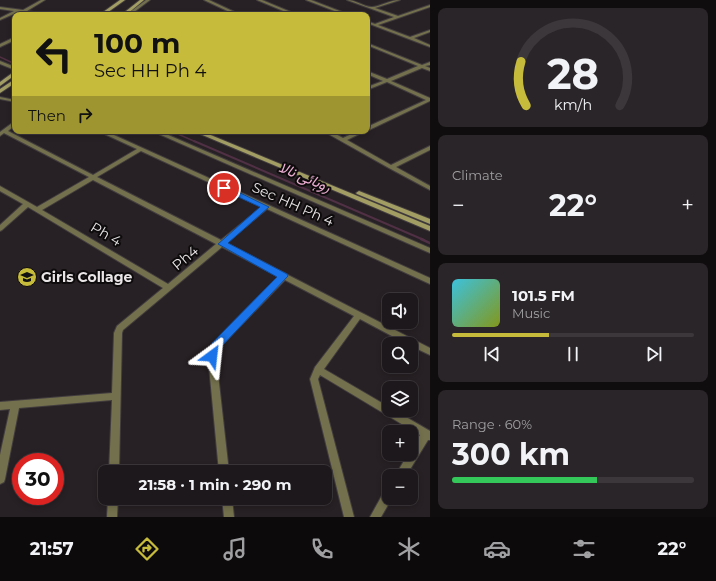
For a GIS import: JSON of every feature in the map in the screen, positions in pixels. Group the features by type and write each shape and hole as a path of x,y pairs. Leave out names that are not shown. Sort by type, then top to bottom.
{"main road":[{"path":"105,12 123,0"},
{"path":"127,12 142,0"},
{"path":"0,91 12,78"},
{"path":"0,84 3,79"},
{"path":"203,134 430,229"},
{"path":"216,134 430,222"}],"street":[{"path":"24,11 43,0"},
{"path":"132,12 148,0"},
{"path":"206,0 232,12"},
{"path":"259,0 289,12"},
{"path":"308,0 340,12"},
{"path":"349,0 397,17"},
{"path":"372,8 398,0"},
{"path":"376,25 430,6"},
{"path":"0,8 31,12"},
{"path":"14,12 18,10"},
{"path":"0,20 12,13"},
{"path":"370,23 430,46"},
{"path":"411,38 430,31"},
{"path":"0,46 12,40"},
{"path":"370,45 430,70"},
{"path":"0,62 12,68"},
{"path":"370,88 430,63"},
{"path":"370,73 430,100"},
{"path":"0,98 12,100"},
{"path":"370,128 430,100"},
{"path":"12,125 2,133 93,177 430,352"},
{"name":"Sec HH Ph 4","path":"108,134 430,281"},
{"path":"162,134 430,251"},
{"path":"332,134 430,188"},
{"path":"343,140 356,134"},
{"path":"392,168 430,148"},
{"path":"37,210 141,149"},
{"name":"Ph 4","path":"0,188 169,288"},
{"path":"0,229 28,204"},
{"name":"Ph4","path":"117,396 118,333 120,328 265,207"},
{"path":"223,465 212,356 213,350 215,346 284,276"},
{"path":"348,517 314,379 318,370 359,315"},
{"path":"318,370 428,435 405,469"},
{"path":"0,406 117,396 114,465"},
{"path":"0,479 15,405"},
{"path":"112,517 113,505"},
{"path":"228,505 229,517"},
{"path":"375,517 382,505"}],"waterway":[{"name":"روہائی نالا","path":"0,57 12,63"},
{"name":"روہائی نالا","path":"178,134 196,142"},
{"name":"روہائی نالا","path":"194,141 424,240"},
{"name":"روہائی نالا","path":"421,239 430,243"}],"place":[{"name":"Girls Collage","path":"27,277"}],"route":[{"path":"212,356 215,346 284,276 222,244 265,207 224,188"}]}
